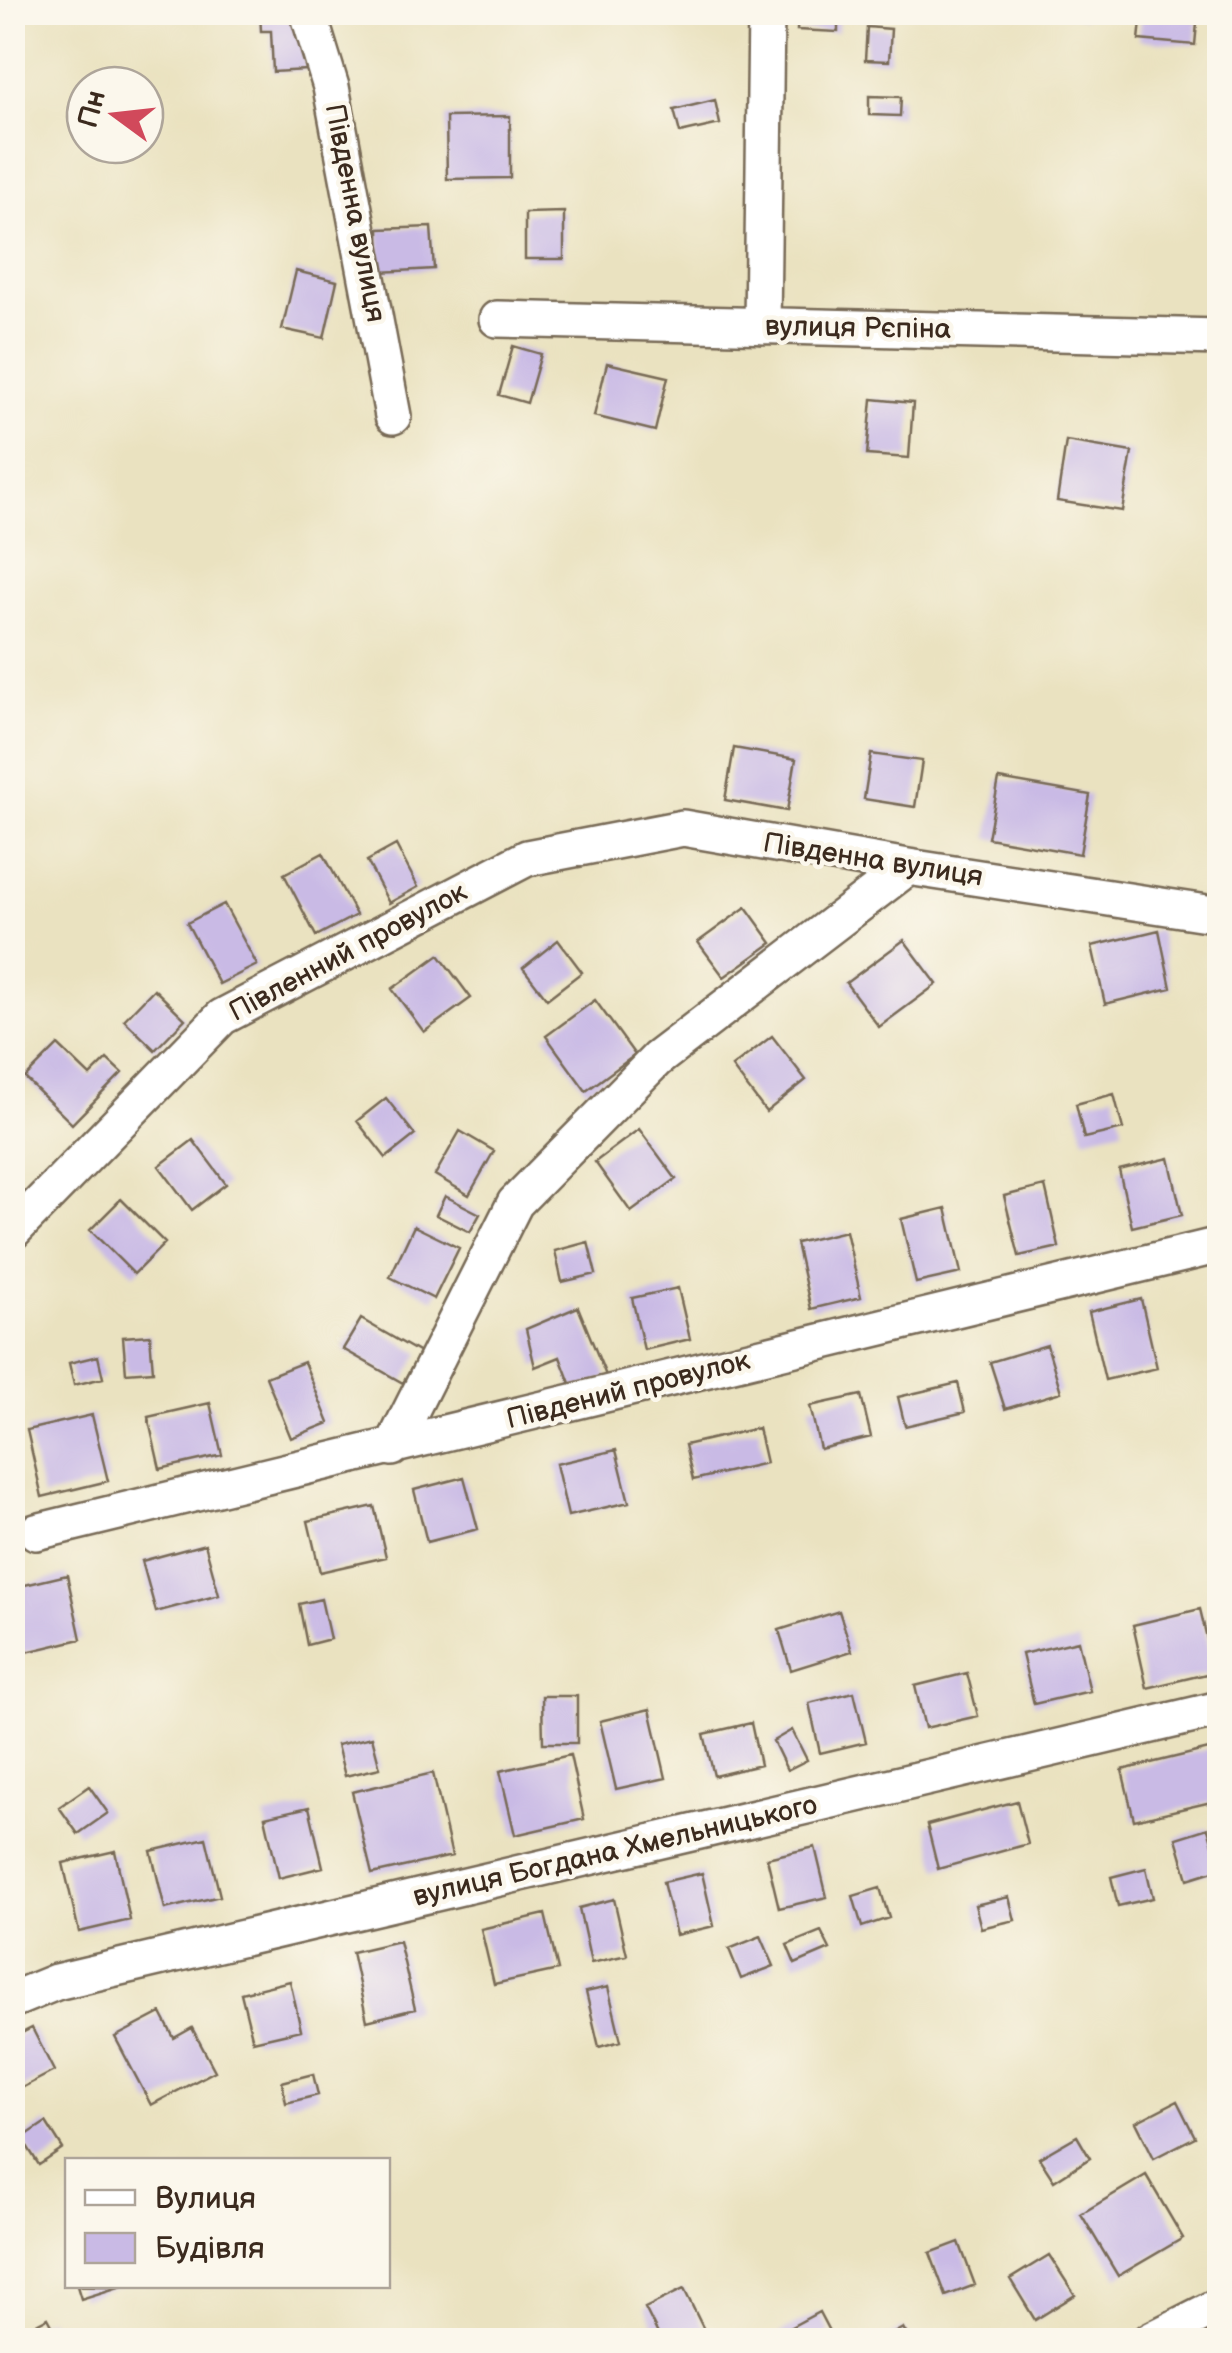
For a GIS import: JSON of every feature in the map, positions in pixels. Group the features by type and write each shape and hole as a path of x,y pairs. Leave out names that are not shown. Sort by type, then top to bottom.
{"street":[{"name":"Південна вулиця","path":"308,12 331,88 393,416"},
{"path":"762,326 766,12"},
{"name":"вулиця Рєпіна","path":"497,319 1220,338"},
{"name":"Південна вулиця","path":"527,858 683,828 1220,915"},
{"name":"Півленний провулок","path":"12,1232 222,1017 527,858"},
{"path":"392,1448 515,1203 657,1058 908,867"},
{"name":"Південий провулок","path":"36,1532 1220,1245"},
{"name":"вулиця Богдана Хмельницького","path":"12,2000 75,1977 1220,1709"},
{"path":"1151,2340 1220,2304"}],"building":[{"path":"260,12 303,12 306,70 273,72 271,31 261,31"},
{"path":"798,12 869,12 869,19 838,18 838,32 797,30"},
{"path":"1061,12 1085,12 1084,19"},
{"path":"1142,12 1198,12 1195,45 1139,40"},
{"path":"867,27 891,29 889,61 865,60"},
{"path":"869,96 901,97 900,116 869,115"},
{"path":"715,100 720,124 680,133 674,110"},
{"path":"510,116 510,178 447,179 446,117"},
{"path":"564,212 564,259 525,259 525,213"},
{"path":"431,227 434,269 380,272 379,229"},
{"path":"296,271 337,281 324,338 282,329"},
{"path":"513,346 541,354 527,403 499,395"},
{"path":"607,363 668,377 655,431 594,416"},
{"path":"872,399 913,403 909,458 867,455"},
{"path":"1066,441 1132,452 1122,511 1057,501"},
{"path":"734,748 796,759 787,811 725,800"},
{"path":"871,754 922,761 915,807 864,799"},
{"path":"999,779 1090,795 1080,854 988,838"},
{"path":"396,845 418,887 389,903 367,861"},
{"path":"323,853 356,915 316,936 284,874"},
{"path":"224,904 257,965 219,984 187,923"},
{"path":"746,907 772,943 724,977 698,942"},
{"path":"1159,930 1171,988 1105,1004 1092,946"},
{"path":"558,940 582,972 547,999 523,968"},
{"path":"904,940 937,984 879,1027 846,983"},
{"path":"439,955 471,998 424,1032 392,989"},
{"path":"154,989 185,1019 155,1050 124,1020"},
{"path":"595,1000 635,1055 586,1091 546,1036"},
{"path":"772,1036 806,1080 766,1112 732,1067"},
{"path":"58,1045 90,1076 107,1059 122,1073 72,1124 25,1078"},
{"path":"1114,1094 1123,1129 1084,1138 1076,1104"},
{"path":"386,1098 415,1135 386,1158 357,1121"},
{"path":"639,1129 676,1179 631,1212 595,1162"},
{"path":"460,1131 494,1151 469,1195 435,1175"},
{"path":"193,1140 226,1184 192,1210 159,1166"},
{"path":"1169,1158 1182,1215 1132,1227 1119,1170"},
{"path":"1045,1186 1059,1247 1019,1256 1004,1196"},
{"path":"445,1196 480,1214 470,1232 436,1215"},
{"path":"121,1199 165,1243 134,1274 90,1230"},
{"path":"946,1208 961,1273 916,1283 901,1219"},
{"path":"414,1226 459,1248 434,1299 390,1277"},
{"path":"846,1231 861,1297 811,1309 796,1243"},
{"path":"588,1242 596,1274 562,1282 555,1251"},
{"path":"678,1288 690,1339 644,1350 632,1298"},
{"path":"1141,1299 1157,1368 1105,1380 1089,1312"},
{"path":"578,1307 607,1378 573,1391 560,1357 535,1367 526,1329"},
{"path":"361,1319 420,1353 403,1383 343,1349"},
{"path":"150,1335 153,1371 126,1373 123,1337"},
{"path":"1047,1345 1061,1392 1005,1409 990,1362"},
{"path":"98,1356 103,1378 74,1385 69,1363"},
{"path":"304,1362 329,1423 291,1438 266,1377"},
{"path":"958,1383 965,1412 905,1426 898,1397"},
{"path":"861,1395 871,1437 820,1449 810,1406"},
{"path":"210,1403 222,1455 160,1469 148,1417"},
{"path":"92,1415 108,1481 42,1497 27,1430"},
{"path":"758,1428 766,1463 693,1480 685,1445"},
{"path":"616,1450 629,1502 568,1516 556,1464"},
{"path":"464,1477 478,1529 427,1542 414,1490"},
{"path":"374,1506 386,1557 320,1572 308,1521"},
{"path":"205,1544 219,1595 156,1612 142,1561"},
{"path":"67,1575 81,1639 14,1655 12,1588"},
{"path":"321,1599 330,1639 307,1645 299,1604"},
{"path":"1200,1609 1215,1672 1147,1688 1133,1625"},
{"path":"839,1611 852,1651 791,1670 779,1630"},
{"path":"1078,1641 1090,1691 1034,1704 1022,1654"},
{"path":"967,1673 978,1716 925,1728 915,1686"},
{"path":"854,1692 866,1742 820,1753 809,1703"},
{"path":"542,1696 577,1696 577,1743 543,1743"},
{"path":"650,1709 666,1778 616,1789 600,1721"},
{"path":"751,1723 760,1765 714,1776 704,1734"},
{"path":"792,1730 807,1760 787,1770 773,1741"},
{"path":"372,1737 380,1768 345,1776 337,1745"},
{"path":"1213,1748 1220,1776 1220,1800 1134,1820 1122,1770"},
{"path":"570,1755 584,1819 515,1835 500,1771"},
{"path":"433,1773 452,1856 372,1874 352,1792"},
{"path":"89,1786 108,1813 78,1834 59,1807"},
{"path":"1017,1801 1028,1844 938,1869 927,1825"},
{"path":"309,1807 323,1867 279,1878 265,1817"},
{"path":"1208,1828 1220,1869 1188,1879 1176,1838"},
{"path":"206,1838 220,1896 165,1909 151,1851"},
{"path":"815,1847 827,1897 779,1908 767,1858"},
{"path":"115,1851 130,1920 79,1932 63,1863"},
{"path":"1146,1868 1153,1898 1118,1906 1111,1877"},
{"path":"702,1873 714,1926 676,1935 663,1882"},
{"path":"880,1888 889,1918 862,1927 853,1896"},
{"path":"1009,1897 1015,1920 981,1928 975,1905"},
{"path":"614,1899 627,1955 591,1963 579,1908"},
{"path":"545,1914 558,1970 494,1984 481,1929"},
{"path":"821,1931 830,1949 795,1964 787,1945"},
{"path":"761,1936 774,1966 741,1979 729,1949"},
{"path":"399,1941 415,2009 367,2021 352,1952"},
{"path":"290,1981 301,2030 253,2041 241,1993"},
{"path":"608,1987 621,2041 599,2047 586,1992"},
{"path":"161,2013 174,2038 192,2028 215,2071 151,2105 115,2037"},
{"path":"32,2028 54,2071 12,2093 12,2038"},
{"path":"313,2074 318,2095 286,2103 282,2082"},
{"path":"1177,2101 1195,2137 1154,2158 1136,2122"},
{"path":"46,2122 63,2149 39,2165 22,2138"},
{"path":"1077,2136 1090,2158 1054,2181 1039,2158"},
{"path":"1146,2175 1183,2238 1118,2276 1081,2214"},
{"path":"959,2242 975,2285 946,2296 930,2253"},
{"path":"1049,2255 1075,2295 1035,2320 1010,2279"},
{"path":"78,2288 116,2288 81,2299"},
{"path":"684,2289 709,2340 661,2340 645,2308"},
{"path":"819,2312 830,2333 816,2340 784,2340 780,2333"},
{"path":"48,2318 60,2340 26,2340 21,2332"},
{"path":"903,2328 910,2340 882,2340"}]}
